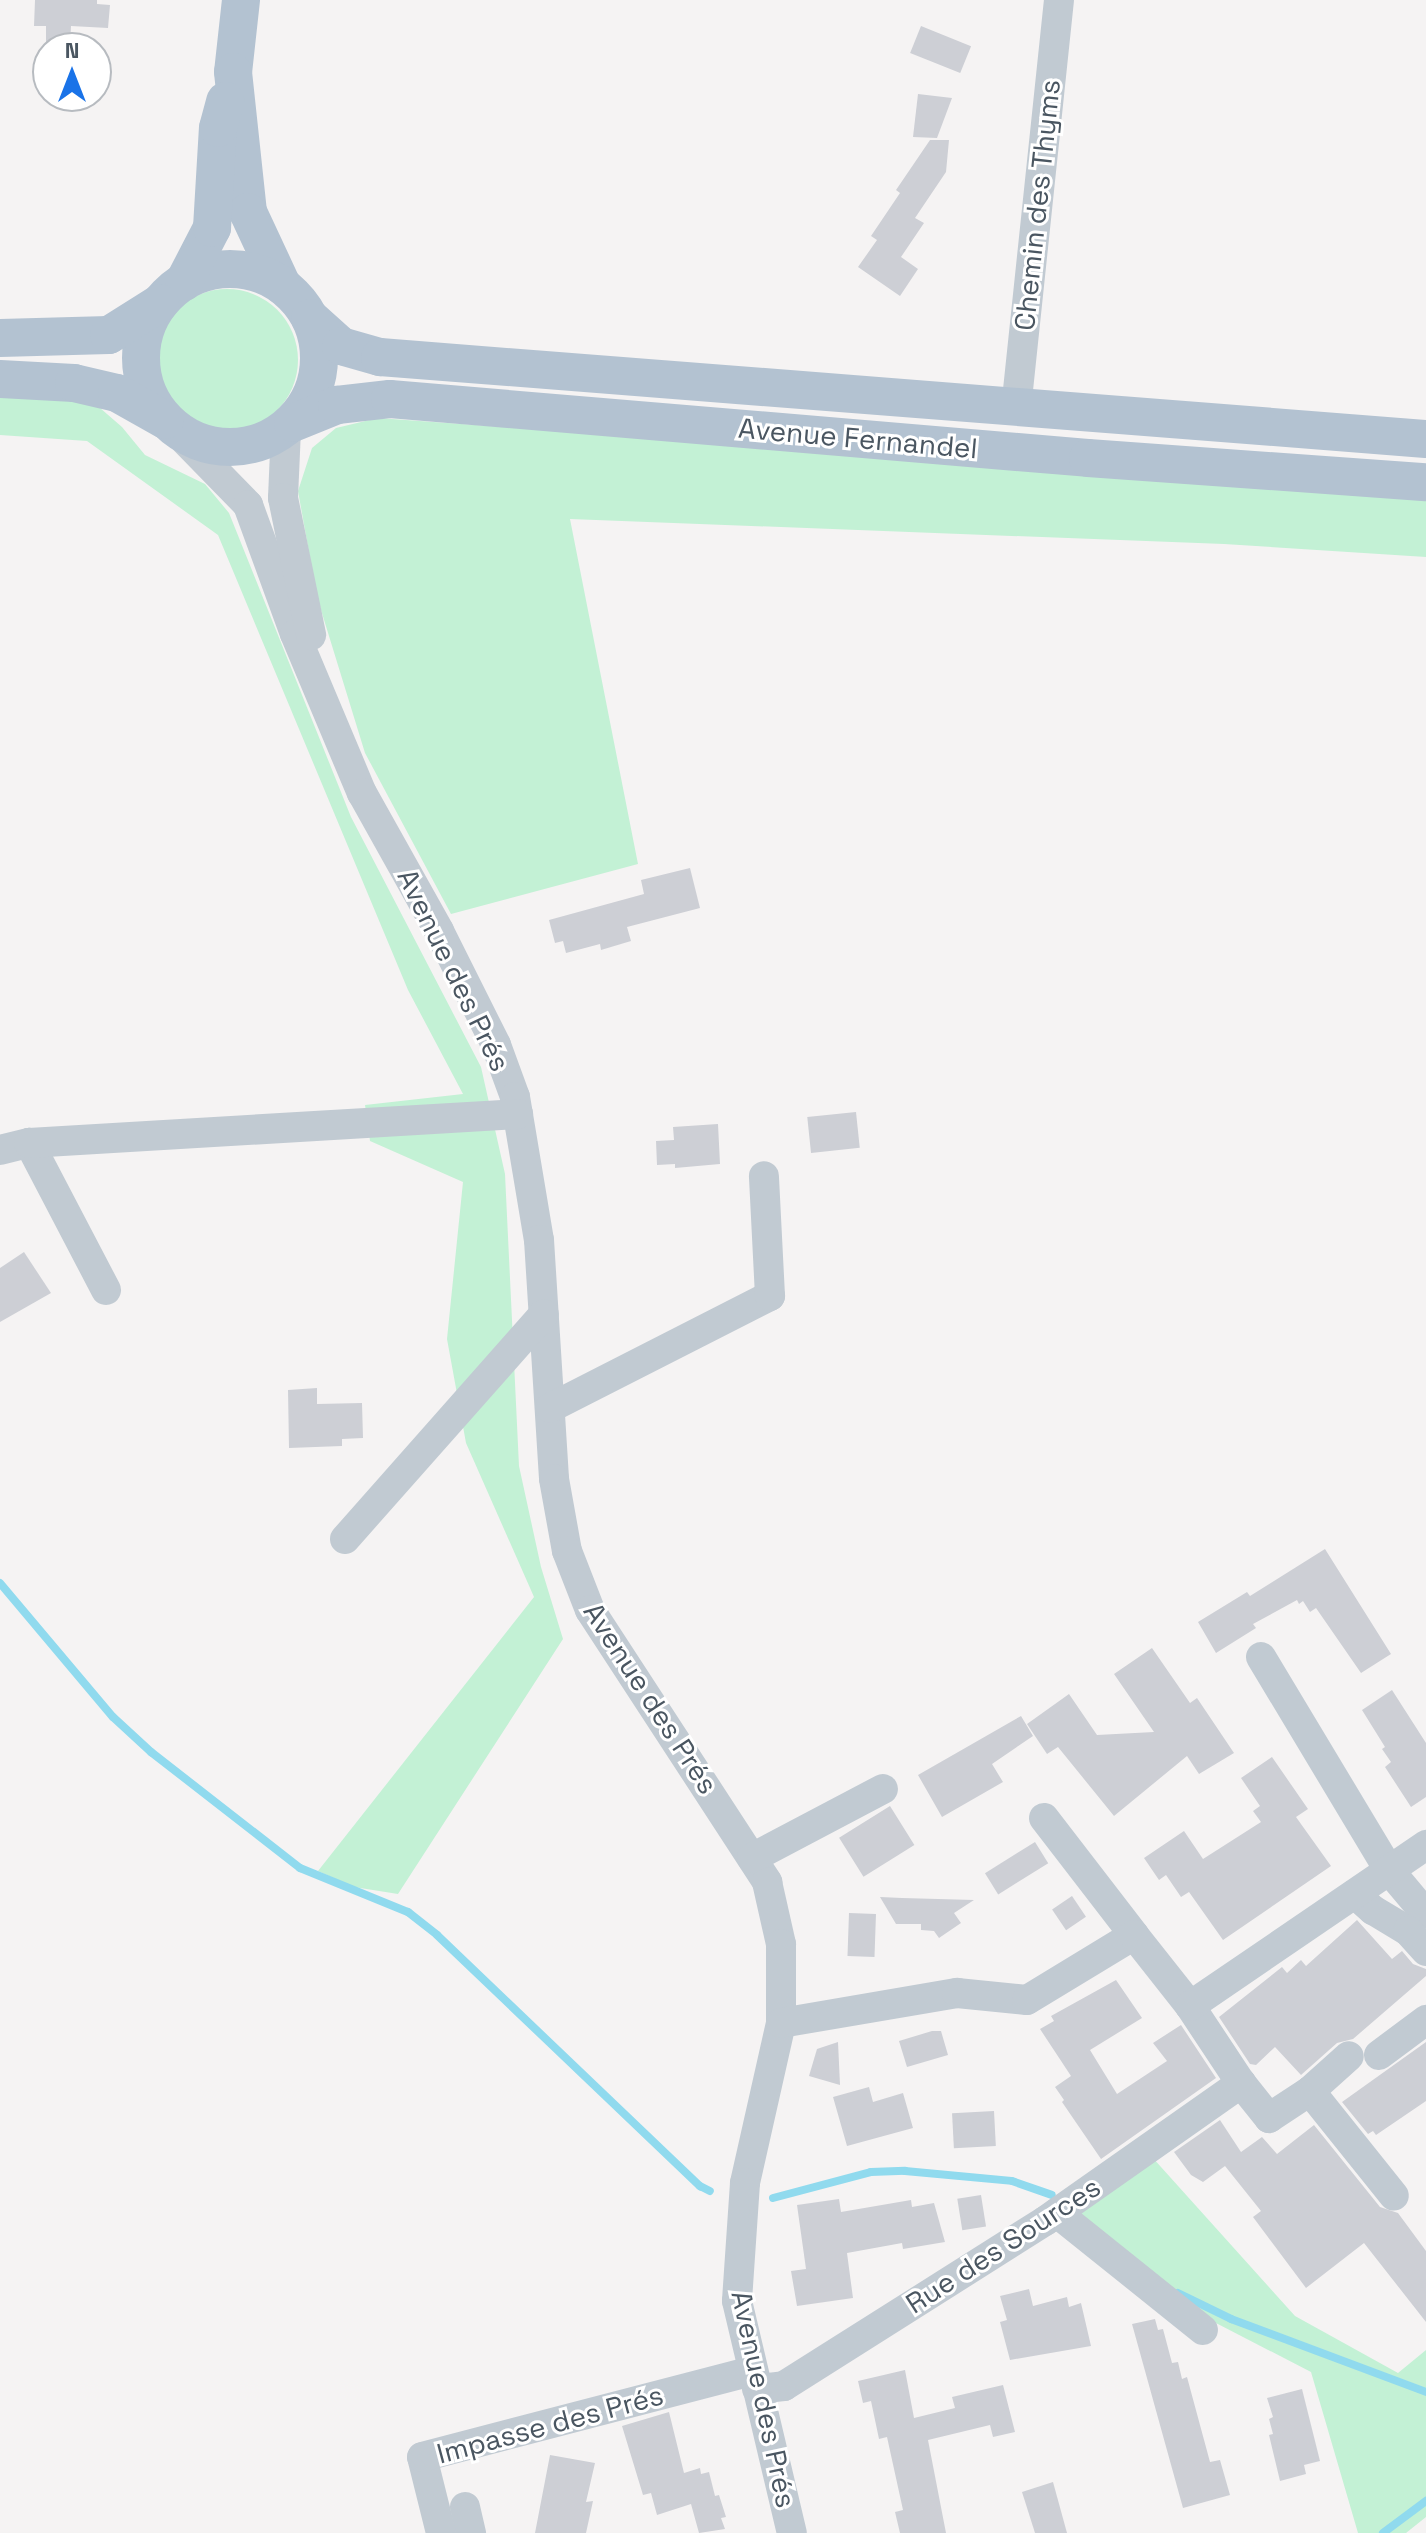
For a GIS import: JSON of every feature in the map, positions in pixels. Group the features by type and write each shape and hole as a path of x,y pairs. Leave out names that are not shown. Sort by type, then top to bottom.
{"main road":[{"path":"169,424 150,400 142,375 141,349 147,325 212,228 218,128 233,72 241,0"},
{"path":"0,379 74,383 117,393 199,443 229,448 259,444 290,426 310,400 319,373 319,344 310,318 282,285 248,212 233,72"},
{"path":"0,338 109,335 207,272 233,269 259,274 282,285"},
{"name":"Avenue Fernandel","path":"310,318 341,346 380,357 1426,439"},
{"name":"Avenue Fernandel","path":"290,426 337,405 390,399 1088,458 1426,482"}],"street":[{"name":"Chemin des Thyms","path":"1016,409 1059,0"},
{"name":"Avenue des Prés","path":"169,424 248,505 321,697 362,793 439,931 496,1045 518,1114 539,1240 554,1479 567,1551 590,1610 767,1882 781,1944 781,2023 745,2183 737,2301 792,2533"},
{"name":"Avenue des Prés","path":"290,426 283,498 321,697"},
{"path":"106,1290 14,1146 518,1114"},
{"path":"550,1408 770,1296 764,1176"},
{"path":"345,1539 544,1314"},
{"path":"1261,1657 1389,1870 1426,1914"},
{"path":"752,1858 883,1789"},
{"path":"1044,1818 1190,2006 1241,2083 1269,2118 1364,2055 1426,2020"},
{"path":"1190,2006 1426,1845"},
{"path":"1355,1894 1373,1910 1408,1931 1426,1951"},
{"path":"781,2023 957,1993 1027,2000 1134,1935"},
{"name":"Rue des Sources","path":"755,2380 784,2386 1057,2213 1241,2083"},
{"path":"1310,2091 1394,2196"},
{"path":"1057,2213 1203,2330"},
{"name":"Impasse des Prés","path":"441,2533 422,2457 755,2380"}],"green space":[{"path":"227,289 254,295 277,310 292,333 298,360 292,387 277,410 254,425 227,431 200,425 177,410 162,387 156,360 162,333 177,310 200,295"},
{"path":"0,389 92,401 122,427 145,455 205,484 229,513 351,817 481,1067 505,1174 519,1466 541,1567 563,1639 398,1894 354,1887 318,1871 534,1597 466,1443 447,1339 463,1182 370,1141 365,1105 463,1094 408,990 218,535 87,441 0,435"},
{"path":"378,418 1426,494 1426,557 1224,544 570,519 638,864 451,914 365,753 317,597 298,491 312,448 336,428"},
{"path":"1152,2157 1295,2316 1398,2373 1426,2350 1426,2517 1406,2533 1358,2533 1311,2372 1185,2307 1069,2215"}],"building":[{"path":"35,0 97,0 97,4 110,5 108,28 71,26 71,32 46,32 46,26 34,26"},
{"path":"921,26 971,46 960,73 910,53"},
{"path":"918,94 952,98 937,138 913,137"},
{"path":"930,140 949,140 946,172 915,218 924,223 901,257 918,269 900,296 858,267 877,240 871,236 900,193 896,190"},
{"path":"690,868 700,908 627,927 631,941 601,950 600,944 566,953 563,941 555,943 549,920 644,894 641,880"},
{"path":"856,1112 860,1148 811,1153 807,1117"},
{"path":"718,1124 720,1164 675,1168 675,1164 657,1165 656,1141 674,1140 673,1127"},
{"path":"24,1252 51,1293 0,1322 0,1268"},
{"path":"317,1388 317,1404 362,1403 363,1438 342,1439 342,1446 289,1448 288,1390"},
{"path":"1325,1549 1391,1654 1361,1673 1316,1608 1310,1612 1303,1601 1299,1604 1297,1600 1253,1624 1256,1628 1216,1653 1198,1622 1247,1592 1250,1596"},
{"path":"1152,1648 1190,1703 1197,1698 1234,1753 1199,1774 1187,1756 1114,1816 1058,1747 1047,1754 1027,1724 1069,1694 1097,1735 1154,1732 1114,1674"},
{"path":"1392,1690 1426,1743 1426,1797 1411,1807 1385,1767 1391,1762 1382,1749 1385,1747 1362,1710"},
{"path":"1021,1716 1033,1736 992,1764 1003,1782 942,1817 918,1775"},
{"path":"1272,1757 1308,1809 1296,1817 1331,1866 1223,1940 1189,1892 1181,1897 1166,1875 1159,1880 1144,1858 1184,1831 1203,1859 1261,1822 1253,1811 1260,1806 1241,1778"},
{"path":"890,1806 914,1845 863,1877 839,1838"},
{"path":"1035,1842 1048,1863 998,1894 985,1873"},
{"path":"1072,1896 1086,1917 1066,1930 1052,1909"},
{"path":"880,1897 974,1900 954,1913 961,1923 939,1938 934,1931 921,1930 921,1924 896,1924"},
{"path":"849,1913 876,1914 874,1957 847,1956"},
{"path":"1357,1920 1392,1959 1402,1951 1413,1964 1426,1969 1426,1976 1353,2039 1337,2043 1301,2075 1275,2047 1256,2065 1250,2064 1219,2017 1282,1967 1287,1973 1301,1960 1306,1966"},
{"path":"1116,1980 1142,2018 1090,2050 1117,2094 1167,2061 1153,2043 1181,2025 1216,2078 1101,2159 1062,2102 1064,2100 1055,2087 1071,2076 1040,2029 1054,2021 1051,2016"},
{"path":"941,2031 948,2055 907,2067 899,2041"},
{"path":"838,2042 840,2085 809,2076 817,2049"},
{"path":"1426,2042 1426,2101 1376,2135 1373,2131 1368,2134 1342,2102"},
{"path":"869,2087 873,2102 903,2093 913,2128 847,2146 833,2097"},
{"path":"994,2111 996,2146 954,2148 952,2113"},
{"path":"1220,2120 1241,2152 1262,2137 1277,2154 1314,2125 1380,2207 1398,2213 1426,2251 1426,2322 1364,2243 1306,2288 1253,2217 1261,2211 1225,2166 1203,2182 1191,2175 1174,2152"},
{"path":"981,2195 986,2227 962,2230 957,2199"},
{"path":"839,2199 841,2212 911,2200 912,2207 934,2203 945,2242 903,2249 902,2243 847,2253 853,2298 797,2306 791,2271 806,2269 797,2205"},
{"path":"1029,2289 1033,2306 1067,2297 1069,2307 1081,2303 1091,2346 1010,2360 1000,2322 1007,2320 1000,2296"},
{"path":"1155,2319 1158,2330 1163,2329 1172,2363 1178,2362 1182,2379 1187,2377 1210,2462 1220,2460 1230,2495 1183,2508 1132,2324"},
{"path":"905,2370 914,2418 955,2408 952,2397 1003,2385 1015,2432 993,2437 990,2425 928,2440 946,2533 900,2533 895,2512 903,2510 887,2437 879,2439 871,2401 863,2403 858,2381"},
{"path":"1302,2389 1320,2461 1304,2465 1306,2474 1280,2481 1269,2435 1273,2434 1269,2419 1273,2417 1267,2398"},
{"path":"669,2412 684,2473 700,2468 701,2474 709,2472 715,2496 719,2495 726,2517 721,2518 725,2529 699,2533 691,2504 657,2515 651,2493 643,2495 622,2426"},
{"path":"550,2455 595,2463 586,2502 593,2501 586,2533 535,2533"},
{"path":"1053,2482 1067,2533 1035,2533 1022,2492"}],"waterway":[{"path":"0,1583 113,1717 151,1752 300,1868 408,1912 437,1935 700,2186 710,2191"},
{"path":"773,2198 871,2172 905,2171 1012,2181 1052,2195"},
{"path":"1178,2293 1231,2319 1426,2392"},
{"path":"1383,2533 1426,2501"}]}
